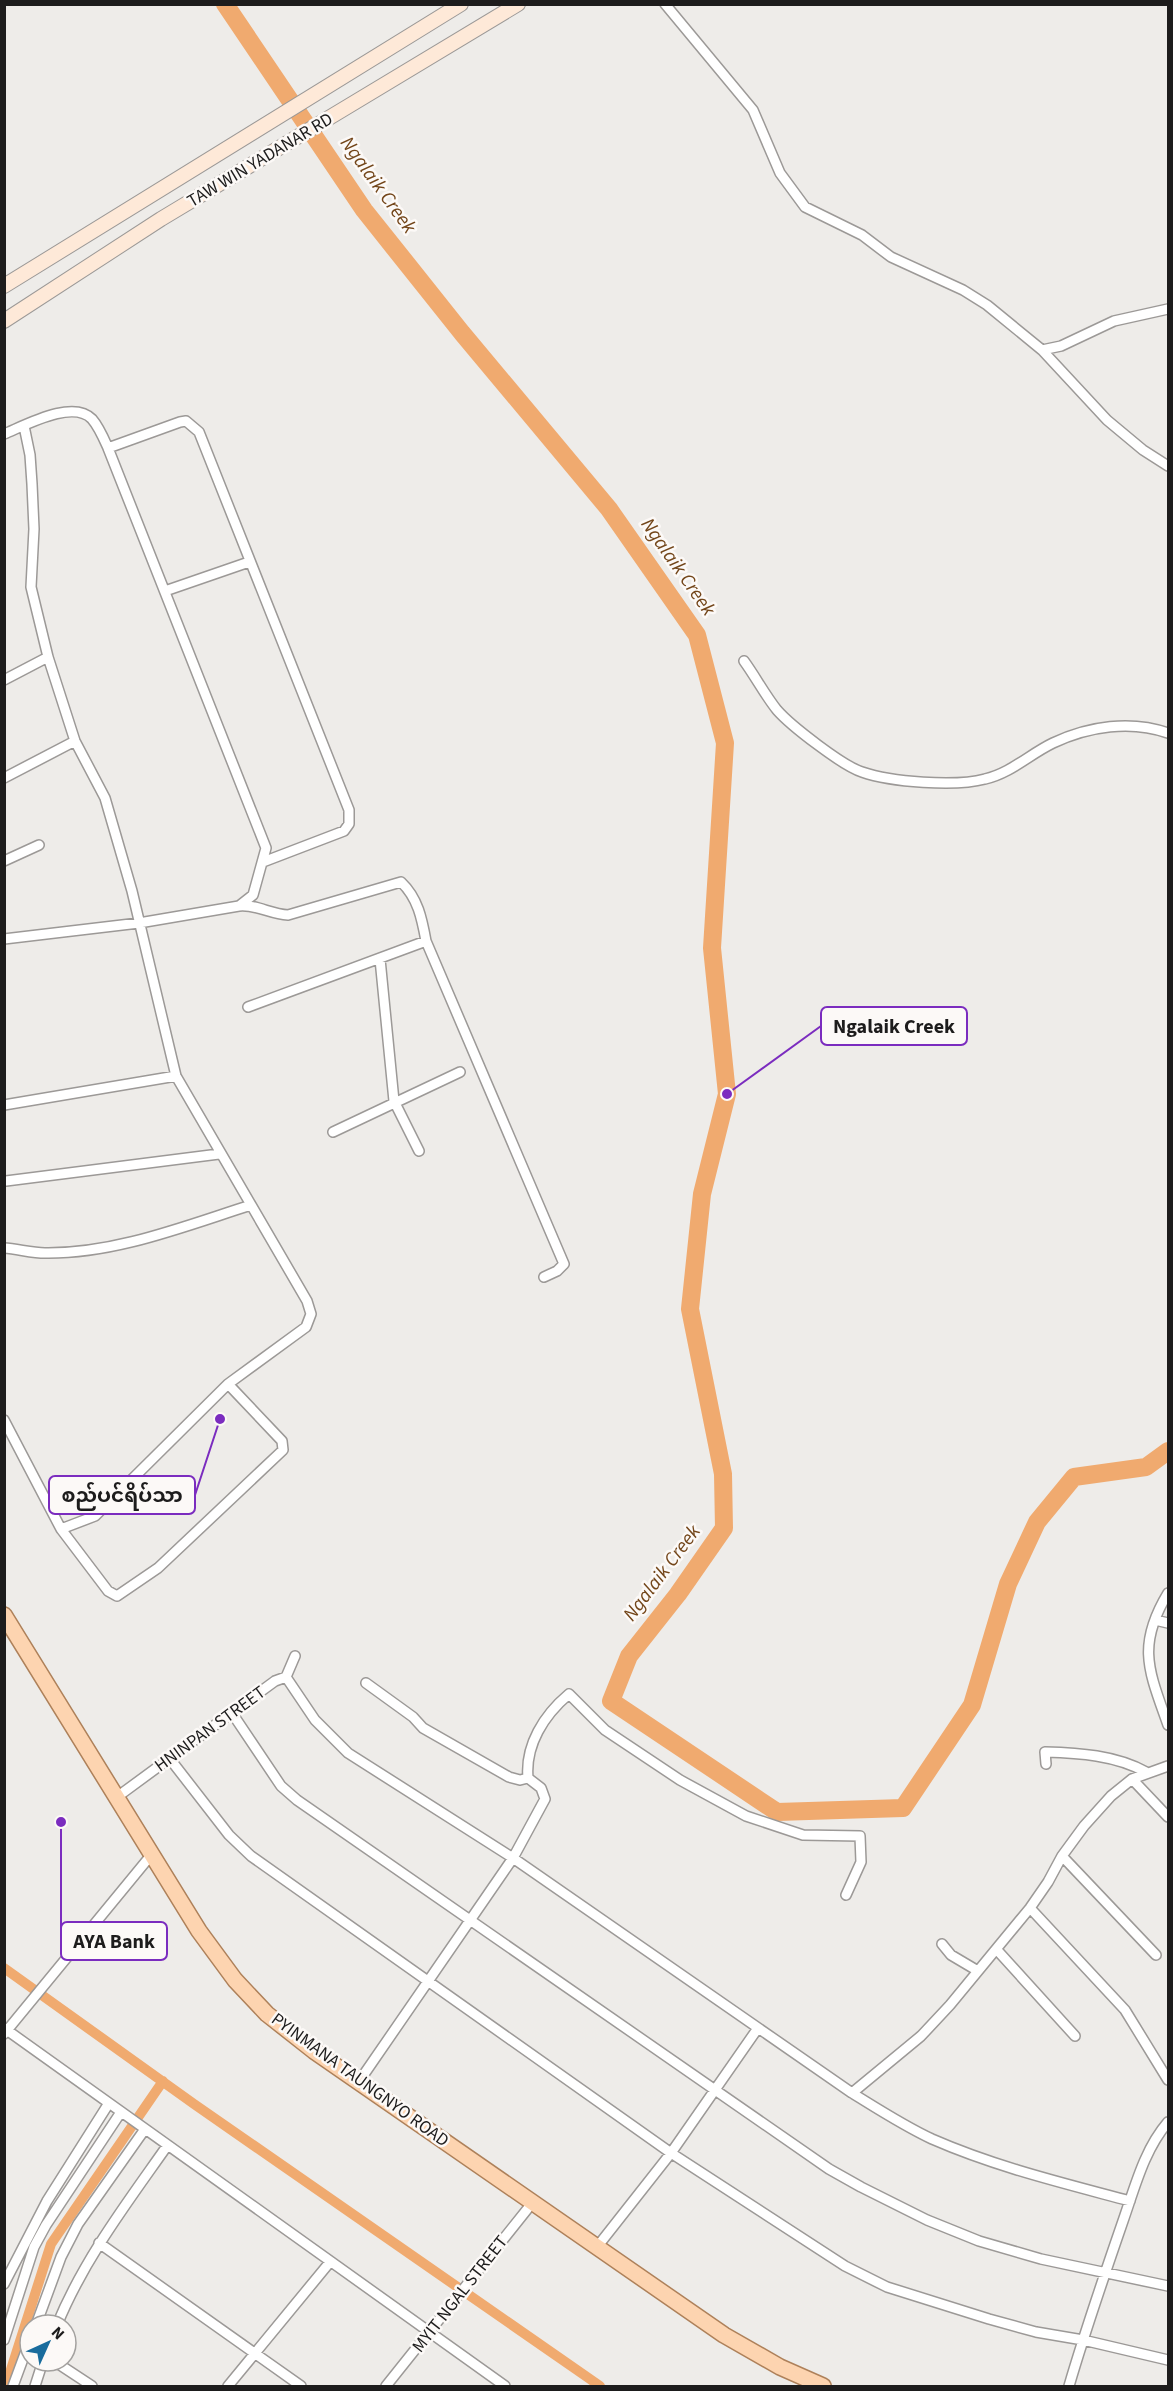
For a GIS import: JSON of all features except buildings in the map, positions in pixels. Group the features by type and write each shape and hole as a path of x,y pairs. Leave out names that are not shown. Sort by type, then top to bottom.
{"main road":[{"name":"TAW WIN YADANAR RD","path":"4,286 146,196 461,4"},
{"name":"TAW WIN YADANAR RD","path":"4,321 161,219 518,4"},
{"name":"PYINMANA TAUNGNYO ROAD","path":"4,1615 199,1931 235,1980 267,2014 358,2083 752,2352 823,2386"}],"street":[{"path":"665,4 753,110 780,173 805,207 862,235 891,257 963,290 987,305 1042,350 1107,420 1143,450 1168,466"},
{"path":"1042,350 1061,346 1114,321 1168,309"},
{"path":"4,434 71,410 86,414 94,421 108,448 266,848 253,895 239,906"},
{"path":"108,448 180,422 192,424 199,432 350,818 344,831 263,862"},
{"path":"24,426 30,455 34,529 31,587 48,657 75,741 105,798 139,923 176,1076 219,1154 307,1301 311,1314 306,1327 228,1384 96,1516 61,1528"},
{"path":"165,591 249,562"},
{"path":"4,680 48,657"},
{"path":"744,661 778,711 817,744 861,772 938,784 985,779 1020,764 1052,743 1103,726 1152,728 1168,733"},
{"path":"4,778 75,741"},
{"path":"4,861 39,845"},
{"path":"4,939 139,923 239,906 251,905 272,914 288,915 401,882 410,891 420,913 426,941 564,1264 557,1271 544,1277"},
{"path":"248,1007 426,941"},
{"path":"380,959 395,1103 418,1151"},
{"path":"333,1132 460,1072"},
{"path":"4,1105 176,1076"},
{"path":"5,1181 219,1154"},
{"path":"4,1248 44,1253 89,1251 149,1237 250,1205"},
{"path":"4,1420 61,1528 113,1595 121,1596 158,1568 283,1450 282,1441 228,1384"},
{"path":"1168,1593 1155,1620 1147,1651 1157,1695 1168,1725"},
{"path":"1155,1620 1168,1623"},
{"name":"HNINPAN STREET","path":"117,1797 274,1681 286,1677 296,1656"},
{"path":"286,1677 315,1720 348,1753 513,1858 852,2093 922,2134 1004,2167 1130,2201"},
{"path":"366,1683 413,1717 423,1728 509,1777 520,1780 528,1778"},
{"path":"358,2083 513,1858 545,1799 541,1788 528,1778 527,1764 536,1733 553,1708 569,1694 605,1730 680,1780 746,1816 803,1835 860,1836 861,1862 846,1895"},
{"path":"232,1713 281,1786 470,1921 829,2169 918,2216 979,2241 1105,2273 1168,2286"},
{"path":"1046,1764 1045,1752 1065,1750 1127,1762 1146,1772"},
{"path":"170,1759 229,1835 250,1856 671,2153 815,2248 887,2287 1036,2332 1083,2340 1168,2360"},
{"path":"852,2093 921,2036 997,1950 1030,1908 1062,1856 1084,1826 1132,1779 1146,1772 1168,1766"},
{"path":"1132,1779 1168,1817"},
{"path":"152,1854 6,2031 505,2386"},
{"path":"1062,1856 1156,1955"},
{"path":"1030,1908 1125,2010 1168,2080"},
{"path":"942,1944 951,1955 978,1971"},
{"path":"997,1950 1075,2036"},
{"path":"597,2247 671,2153 758,2028"},
{"path":"4,2284 47,2201 109,2103"},
{"path":"4,2340 34,2247 124,2114"},
{"path":"1069,2386 1130,2201 1155,2139 1168,2122"},
{"path":"40,2313 61,2258 78,2224 142,2127"},
{"path":"62,2313 99,2243 167,2146"},
{"name":"MYIT NGAL STREET","path":"386,2386 533,2202"},
{"path":"99,2243 301,2386"},
{"path":"228,2386 330,2262"},
{"path":"72,2373 92,2386"}],"waterway":[{"name":"Ngalaik Creek","path":"225,4 364,210 462,333 609,509 697,635 725,743 712,948 727,1094 702,1194 690,1309 723,1474 724,1528 678,1594 629,1656 611,1701 777,1812 903,1808 972,1705 1008,1584 1037,1522 1074,1477 1146,1467 1168,1451"},
{"path":"4,1968 194,2104 600,2386"},
{"path":"7,2382 51,2244 163,2081"}],"place":[{"name":"Ngalaik Creek","path":"727,1094"},
{"name":"စည်ပင်ရိပ်သာ","path":"220,1419"},
{"name":"AYA Bank","path":"61,1822"}]}
